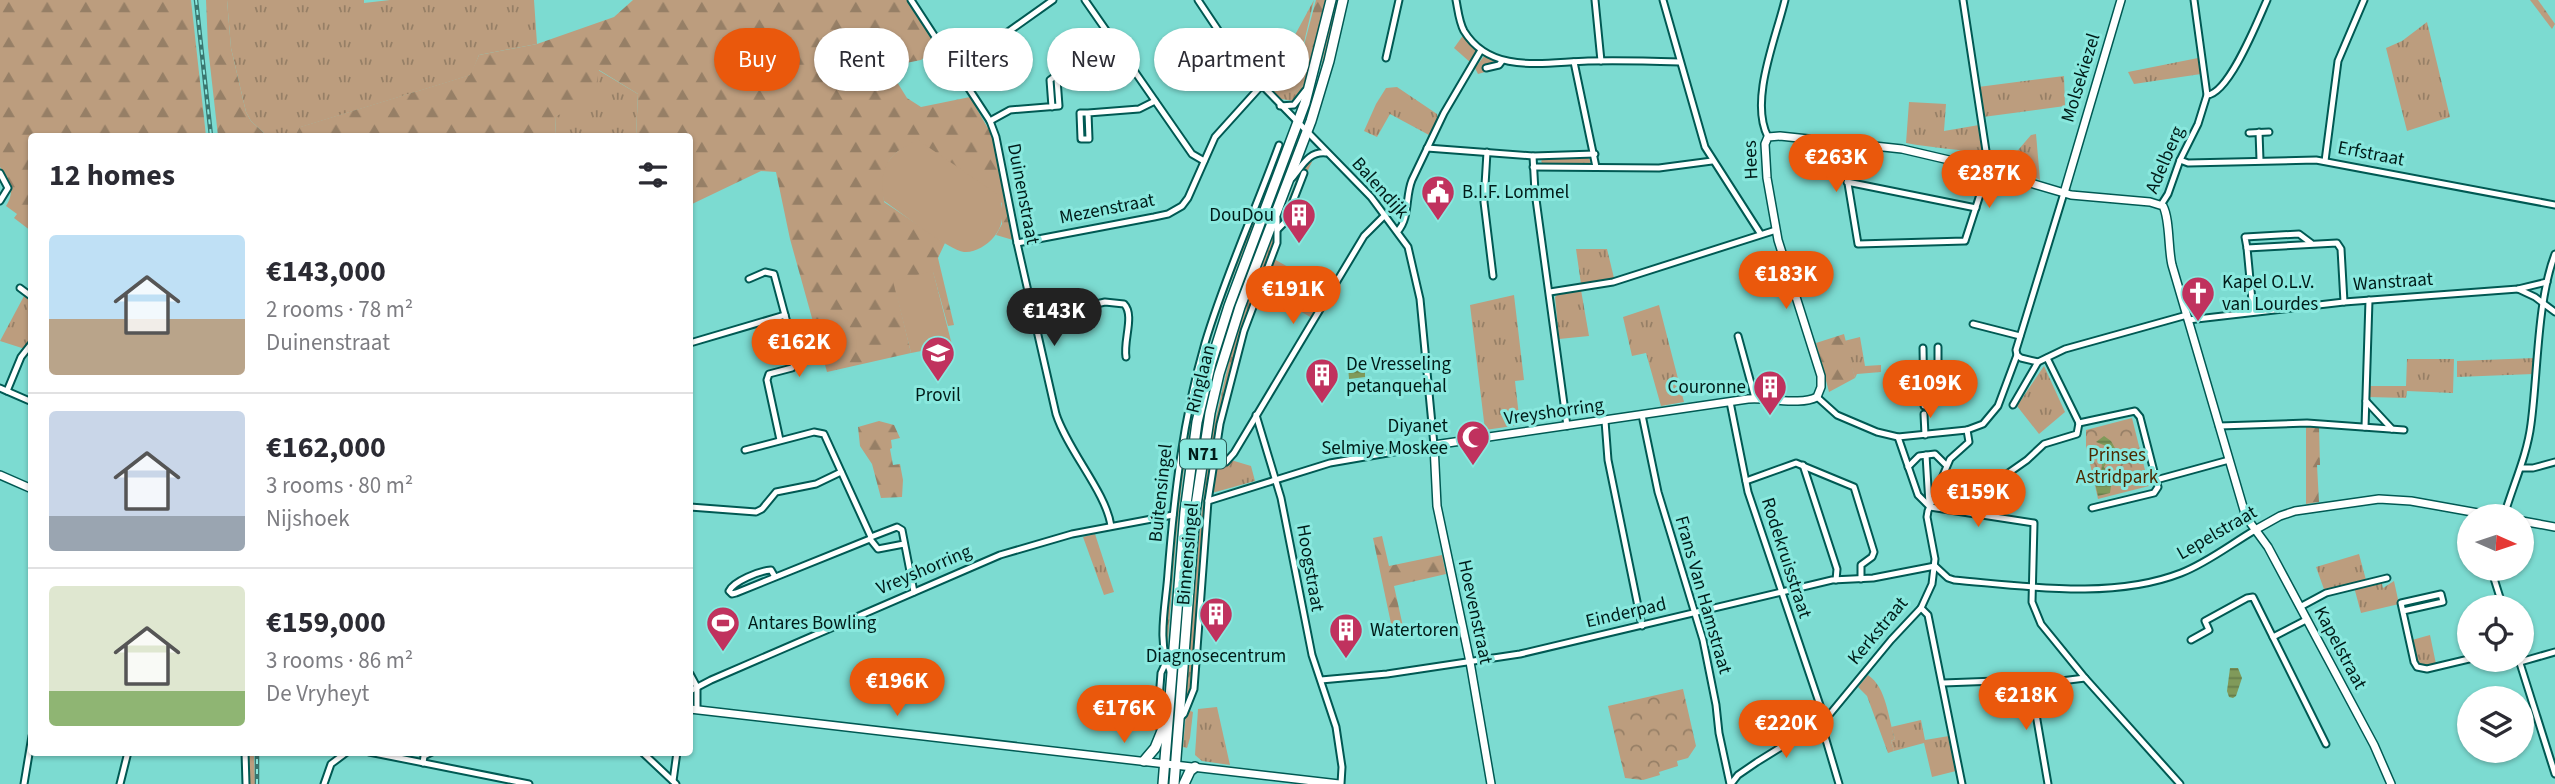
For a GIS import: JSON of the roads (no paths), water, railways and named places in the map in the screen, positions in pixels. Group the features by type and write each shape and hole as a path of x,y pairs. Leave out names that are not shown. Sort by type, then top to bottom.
{"highway":[{"name":"Ringlaan","path":"1309,89 1331,0"},
{"name":"Ringlaan","path":"1174,784 1195,512 1210,413 1240,307 1307,133 1326,72 1343,0"},
{"name":"Ringlaan","path":"1163,784 1188,482 1204,393 1229,306 1286,159 1308,91"},
{"path":"1144,761 1155,747 1169,716"},
{"path":"1184,784 1195,767"}],"main road":[{"name":"Molsekiezel","path":"2064,193 2121,0"},
{"path":"1768,137 1841,141 1902,149 1985,169 2064,193 2161,205"},
{"name":"Hees","path":"1768,137 1764,149 1776,230 1821,376 1817,397"},
{"name":"Adelberg","path":"2161,205 2166,213 2169,253 2187,317 2246,517 2255,530"},
{"name":"Vreyshorring","path":"1434,445 1730,401 1755,398 1806,401 1817,397"},
{"name":"Hoevenstraat","path":"1434,445 1437,506 1470,662 1491,784"},
{"path":"0,475 28,487"},
{"name":"Lepelstraat","path":"2255,530 2295,511 2364,500 2402,499 2457,510"},
{"path":"2534,523 2555,527"},
{"name":"Kapelstraat","path":"2255,530 2268,547 2374,745 2391,784"},
{"path":"693,709 1340,784"}],"street":[{"name":"Duinenstraat","path":"911,0 929,28"},
{"path":"1014,28 1053,0"},
{"path":"1085,0 1192,154 1204,162"},
{"name":"Balendijk","path":"1198,0 1216,28"},
{"path":"1386,58 1399,0"},
{"path":"1456,0 1463,28 1481,50 1502,61 1518,64 1574,61 1680,62"},
{"path":"1595,0 1599,17 1601,61"},
{"path":"1663,0 1702,140 1760,233"},
{"name":"Hees","path":"1768,137 1763,119 1763,88 1785,0"},
{"path":"1841,141 1858,243 1965,242 1985,169 1986,151 1963,0"},
{"name":"Adelberg","path":"2161,205 2201,117 2207,95 2194,0"},
{"path":"2207,95 2218,91 2227,80 2267,0"},
{"path":"2325,161 2338,61 2364,0"},
{"path":"1398,231 1405,220 1408,188 1481,50"},
{"path":"1486,68 1499,65 1502,61"},
{"path":"1574,61 1597,167"},
{"path":"990,121 1010,110 1052,107 1059,106 1057,79 1054,77 1050,80 1052,107"},
{"name":"Duinenstraat","path":"970,91 990,121 996,137 1017,243 1059,424 1108,511 1111,526"},
{"name":"Mezenstraat","path":"1017,243 1175,211 1188,198 1220,129 1256,91"},
{"name":"Balendijk","path":"1266,91 1385,215 1408,247 1418,287 1434,445"},
{"path":"1280,106 1294,105 1307,91"},
{"path":"1087,113 1089,139 1081,139 1080,113 1142,109 1155,101"},
{"path":"2259,132 2260,160"},
{"path":"2249,133 2269,132"},
{"name":"Buitensingel","path":"1172,675 1163,645 1173,514 1183,435 1204,345 1223,287 1270,174 1279,145"},
{"path":"1427,148 1533,156 1595,154"},
{"path":"1488,152 1484,202 1493,276"},
{"path":"1290,179 1306,159 1316,153 1326,153"},
{"path":"1533,156 1567,426"},
{"name":"Buitensingel","path":"1270,174 1286,159"},
{"name":"Erfstraat","path":"2180,160 2188,163 2308,159 2325,161 2555,205"},
{"path":"1533,167 1659,168 1712,160"},
{"path":"0,173 8,188 0,201"},
{"name":"Binnensingel","path":"1277,230 1285,222 1304,173"},
{"path":"1847,182 1976,208"},
{"name":"Molsekiezel","path":"1967,430 1983,424 1998,406 2017,355 2016,349 2064,193"},
{"name":"Binnensingel","path":"1180,718 1194,689 1213,462 1235,361 1277,243 1276,214"},
{"path":"1213,462 1222,463 1229,459 1364,236 1385,215"},
{"path":"1550,292 1613,282 1776,230"},
{"path":"2253,311 2245,237 2299,233 2312,243"},
{"path":"2247,248 2330,242 2340,245 2344,302"},
{"path":"2508,504 2531,427 2547,282 2555,254"},
{"path":"749,279 765,272 774,274 796,364 792,368 769,374 767,380 780,440"},
{"name":"Wanstraat","path":"2038,362 2064,349 2187,317 2518,289 2547,282"},
{"path":"20,288 28,294"},
{"path":"2518,289 2555,312"},
{"path":"2365,427 2369,300"},
{"path":"1034,318 1100,303 1124,304 1129,313 1124,346 1126,357"},
{"path":"693,342 785,315"},
{"path":"1973,324 2020,336"},
{"path":"1738,336 1755,398"},
{"path":"1923,348 1924,406"},
{"path":"1924,386 1938,377 1938,348"},
{"path":"28,349 3,389 28,400"},
{"path":"2012,405 2038,362 2017,355"},
{"path":"1987,495 1997,481 2044,444 2077,434 2079,423 2047,358"},
{"path":"1817,397 1837,415 1877,432 1898,437 1967,430 1969,442 1946,465 1927,517 1935,566"},
{"name":"Rodekruisstraat","path":"1730,401 1746,481 1823,722 1839,784"},
{"path":"2366,401 2392,429"},
{"path":"2079,423 2135,411 2140,417 2158,487 2154,493 2092,508"},
{"path":"1924,414 1924,435"},
{"name":"Hoogstraat","path":"1256,415 1288,530 1304,626 1339,742 1342,768 1340,784"},
{"name":"Frans Van Hamstraat","path":"1642,415 1658,492 1712,679 1719,733 1731,784"},
{"path":"1605,421 1608,460 1642,626"},
{"path":"2219,426 2307,423 2404,430"},
{"path":"745,450 821,432 876,548 904,544"},
{"path":"1898,437 1918,495 1930,507 2034,523 2032,602 2041,624 2085,678 2180,784"},
{"name":"Vreyshorring","path":"1208,501 1329,463 1434,445"},
{"path":"1908,467 1915,458 1926,454 1940,457 1946,465"},
{"path":"1926,454 1930,507"},
{"path":"2156,480 2229,460"},
{"path":"2521,468 2555,462"},
{"path":"1746,481 1797,463 1854,487 1874,552 1872,557 1861,565 1861,579"},
{"path":"1803,465 1837,569 1836,580"},
{"path":"693,508 756,512 762,509 776,492 816,484 841,472"},
{"name":"Vreyshorring","path":"693,689 1016,550 1111,526 1173,514"},
{"path":"775,577 771,570 765,571 733,585 729,591 736,593 897,527 902,530 914,592"},
{"name":"Lepelstraat","path":"1935,566 1954,580 2033,588 2119,587 2172,576 2192,568 2255,530"},
{"name":"Einderpad","path":"1321,680 1520,654 1836,580 1873,578 1935,566"},
{"name":"Kerkstraat","path":"1731,784 1738,775 1757,762 1823,722 1891,639 1921,608 1932,584 1935,566"},
{"path":"2300,607 2326,593 2387,578"},
{"path":"2403,611 2443,602 2441,594 2401,603 2403,611 2417,667 2427,669 2457,662"},
{"path":"2191,640 2209,630 2205,621 2250,597 2256,601 2326,744"},
{"path":"1921,608 1928,615 1962,784"},
{"path":"2273,637 2306,620"},
{"path":"2534,657 2555,652"},
{"name":"Buitensingel","path":"1157,726 1161,673 1166,662"},
{"path":"2523,672 2555,774"},
{"path":"1943,683 2028,680 2035,683 2085,678"},
{"path":"693,680 697,687 693,709"},
{"path":"2035,683 2032,691 2048,784"},
{"path":"24,784 29,756"},
{"path":"120,784 127,756"},
{"path":"245,756 246,784"},
{"path":"324,784 331,764 342,756"},
{"path":"389,756 529,784"},
{"path":"423,763 424,756"},
{"path":"646,756 675,783"},
{"path":"675,783 677,756"}],"railway":[{"path":"196,0 211,133"},
{"path":"257,756 257,784"}],"place":[{"name":"B.I.F. Lommel","path":"1438,222"},
{"name":"DouDou","path":"1299,245"},
{"name":"Kapel O.L.V. van Lourdes","path":"2198,323"},
{"name":"Provil","path":"938,383"},
{"name":"De Vresseling petanquehal","path":"1322,405"},
{"name":"Couronne","path":"1770,417"},
{"name":"Diyanet Selmiye Moskee","path":"1473,467"},
{"name":"Diagnosecentrum","path":"1216,644"},
{"name":"Antares Bowling","path":"723,653"},
{"name":"Watertoren","path":"1346,660"}],"park label":[{"name":"Prinses Astridpark","path":"2117,466"}]}
